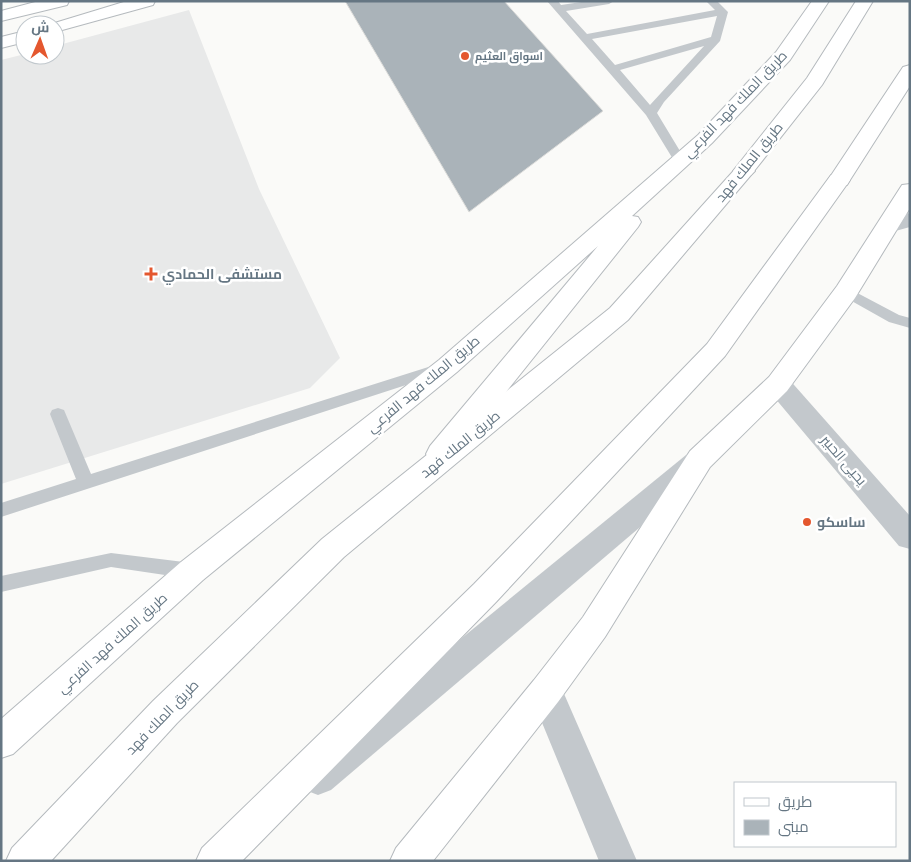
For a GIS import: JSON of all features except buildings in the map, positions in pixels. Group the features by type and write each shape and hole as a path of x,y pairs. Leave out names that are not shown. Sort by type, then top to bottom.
{"main road":[{"path":"1,16 61,1"},
{"path":"65,25 147,1"},
{"name":"طريق الملك فهد","path":"25,861 165,712 333,548 618,314 744,171 815,81 865,1"},
{"name":"طريق الملك فهد الفرعي","path":"1,742 192,571 448,366 705,139 784,56 818,3"},
{"path":"1,43 15,39"},
{"path":"217,861 485,593 716,350 839,180 910,71"},
{"path":"424,473 680,161"},
{"path":"409,861 546,691 594,627 700,459 778,384 899,223 910,190"}],"street":[{"name":"يحيى الحبير","path":"778,384 910,537"},
{"path":"217,861 700,459"},
{"path":"546,691 618,861"}],"lane":[{"path":"555,5 609,1"},
{"path":"710,1 724,12"},
{"path":"555,5 651,113 680,161"},
{"path":"584,38 724,12"},
{"path":"651,113 659,100 716,39 724,12"},
{"path":"612,69 716,39"},
{"path":"846,292 894,319 910,323"},
{"path":"1,510 448,366"},
{"path":"58,414 86,483"},
{"path":"1,584 111,560 192,571"}],"shaded area":[{"name":"مستشفى الحمادي","path":"189,10 259,189 340,358 310,388 1,484 1,60 15,56 15,65 65,65 65,43"}],"place":[{"name":"اسواق العثيم","path":"465,56"},
{"name":"مستشفى الحمادي","path":"151,274"},
{"name":"ساسكو","path":"807,522"}]}
